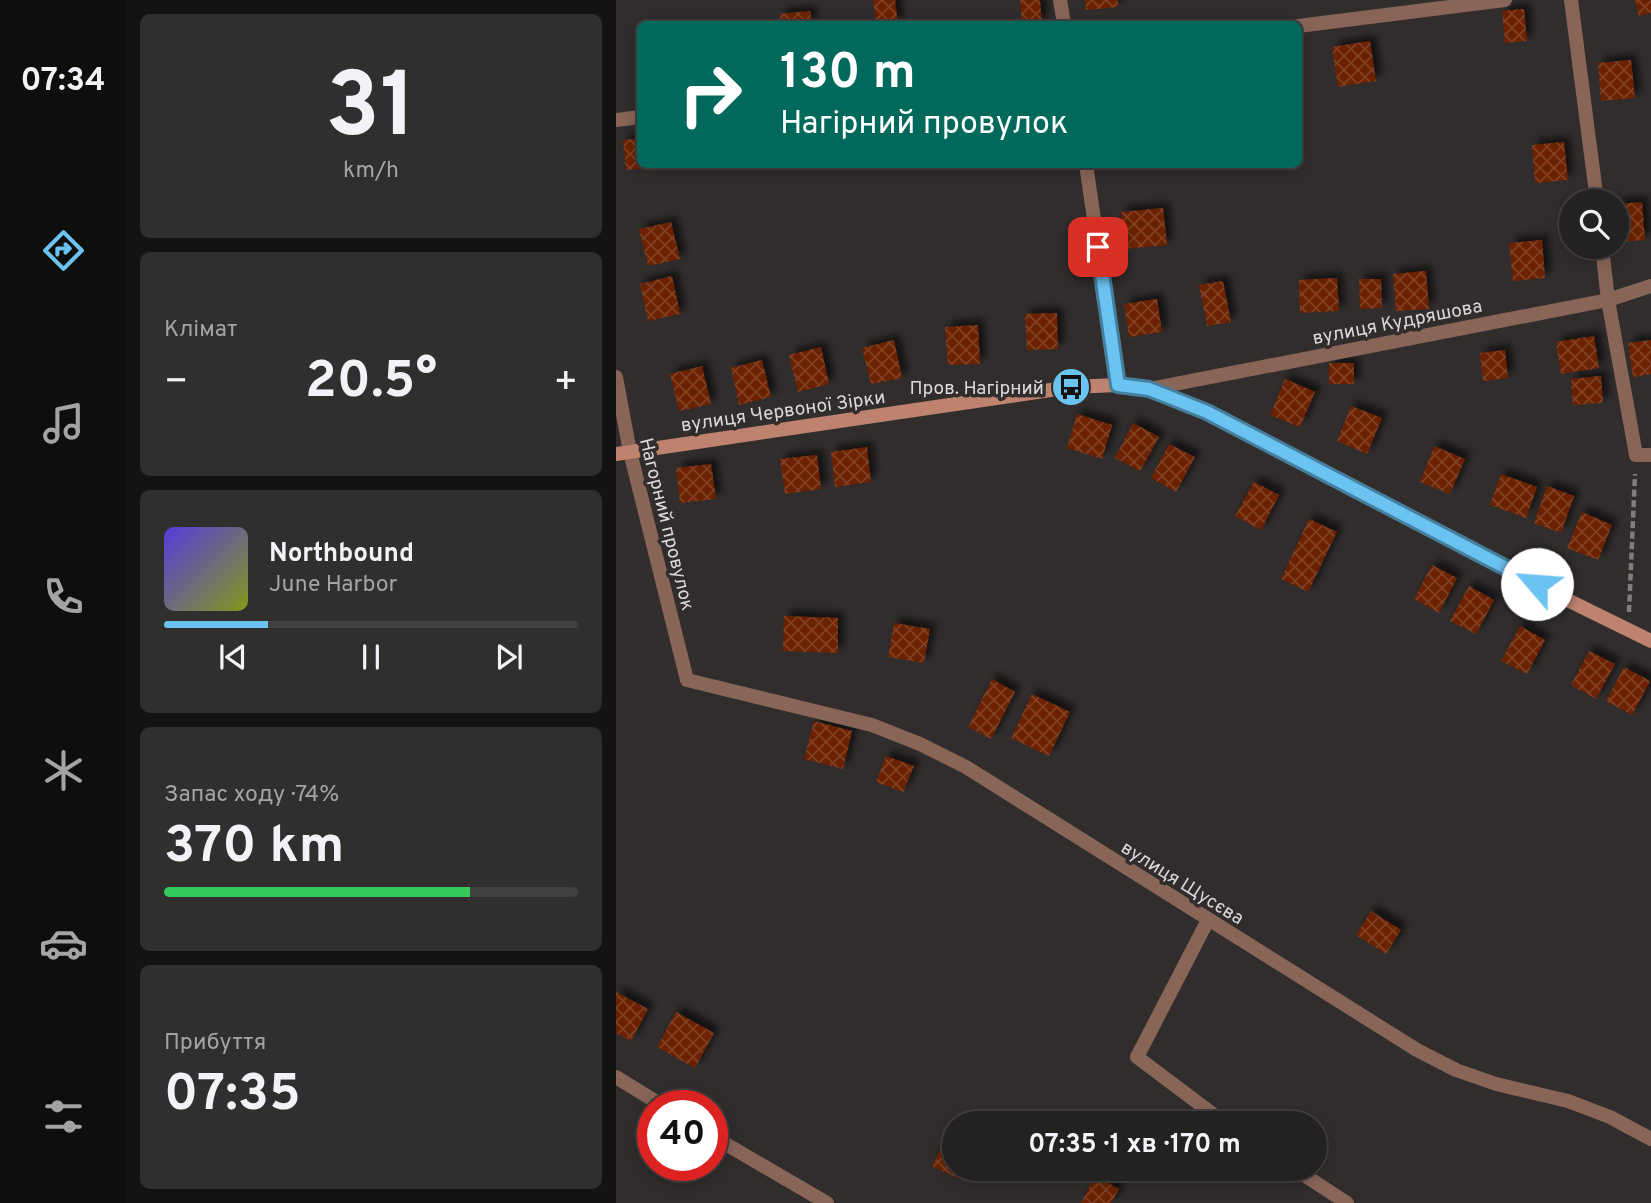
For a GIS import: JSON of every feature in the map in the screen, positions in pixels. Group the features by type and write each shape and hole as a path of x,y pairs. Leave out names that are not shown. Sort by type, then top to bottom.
{"street":[{"path":"1060,0 1064,21"},
{"path":"1302,25 1505,0"},
{"path":"1571,0 1595,189"},
{"path":"616,120 637,117"},
{"path":"1087,168 1118,385"},
{"path":"1603,259 1608,300 1636,455 1651,455"},
{"name":"вулиця Кудряшова","path":"1149,389 1608,300 1651,286"},
{"name":"Нагорний провулок","path":"616,377 623,453 687,680"},
{"name":"вулиця Червоної Зірки","path":"623,453 1070,387 1118,385 1149,389 1207,412 1651,641"},
{"name":"вулиця Щусєва","path":"687,680 872,725 920,744 966,767 1418,1050 1456,1070 1496,1084 1568,1101 1610,1116 1651,1139"},
{"path":"1208,920 1137,1057 1209,1111"},
{"path":"616,1077 637,1090"},
{"path":"728,1145 827,1203"},
{"path":"1313,1181 1347,1203"}],"path":[{"path":"1629,630 1636,455"}],"building":[{"path":"873,0 895,0 898,21 876,21"},
{"path":"1020,0 1040,0 1042,21 1022,21"},
{"path":"1085,0 1118,0 1118,7 1086,10"},
{"path":"1635,0 1651,0 1651,13 1639,16"},
{"path":"1524,9 1527,41 1505,43 1502,11"},
{"path":"810,11 812,21 781,21 780,14"},
{"path":"1370,41 1376,81 1338,87 1332,47"},
{"path":"1631,60 1635,98 1601,101 1598,63"},
{"path":"637,139 637,168 650,168 626,170 623,140"},
{"path":"1564,142 1568,180 1535,183 1532,145"},
{"path":"1642,202 1645,240 1629,241 1629,203"},
{"path":"1163,208 1167,245 1125,249 1121,212"},
{"path":"671,222 680,259 648,266 639,229"},
{"path":"1542,240 1545,278 1513,281 1509,243"},
{"path":"1426,271 1429,309 1396,311 1393,274"},
{"path":"672,276 680,314 648,321 640,284"},
{"path":"1337,278 1339,311 1300,313 1299,280"},
{"path":"1359,279 1381,279 1382,308 1360,309"},
{"path":"1223,281 1231,322 1207,326 1199,285"},
{"path":"1157,299 1162,332 1129,337 1124,304"},
{"path":"1057,313 1058,349 1027,350 1025,314"},
{"path":"978,325 980,364 948,365 945,327"},
{"path":"1594,336 1599,368 1561,374 1556,342"},
{"path":"894,340 902,378 871,384 862,348"},
{"path":"1651,340 1651,374 1633,377 1628,343"},
{"path":"821,347 829,384 798,392 789,355"},
{"path":"1505,350 1508,378 1483,381 1480,353"},
{"path":"762,360 771,397 739,405 731,368"},
{"path":"1329,363 1354,363 1354,384 1329,384"},
{"path":"702,366 711,404 679,411 670,374"},
{"path":"1601,376 1603,403 1573,405 1571,379"},
{"path":"1285,379 1315,392 1300,427 1270,415"},
{"path":"1351,406 1382,418 1367,454 1337,441"},
{"path":"1077,414 1112,425 1102,459 1067,448"},
{"path":"1133,423 1159,437 1140,471 1115,458"},
{"path":"1169,444 1195,457 1176,492 1151,478"},
{"path":"1434,446 1465,459 1450,494 1420,482"},
{"path":"867,447 871,482 835,487 831,452"},
{"path":"817,455 821,489 785,494 780,459"},
{"path":"711,464 716,499 680,503 676,468"},
{"path":"1501,474 1537,487 1526,518 1490,505"},
{"path":"1254,482 1279,495 1261,530 1235,516"},
{"path":"1547,486 1574,496 1561,533 1534,523"},
{"path":"1582,512 1612,525 1598,560 1567,548"},
{"path":"1309,519 1337,532 1308,592 1281,579"},
{"path":"1432,565 1457,578 1439,613 1414,599"},
{"path":"1469,586 1494,600 1476,634 1450,621"},
{"path":"784,616 838,618 838,653 783,651"},
{"path":"894,623 930,629 924,663 888,657"},
{"path":"1520,626 1545,640 1527,674 1501,661"},
{"path":"1589,651 1615,664 1596,699 1571,685"},
{"path":"1624,667 1650,681 1632,715 1606,701"},
{"path":"992,679 1015,692 991,739 968,727"},
{"path":"1032,694 1070,712 1049,756 1011,738"},
{"path":"814,721 852,731 843,769 804,759"},
{"path":"886,756 914,766 903,792 876,782"},
{"path":"1371,911 1401,930 1386,954 1356,935"},
{"path":"616,992 648,1009 631,1041 616,1033"},
{"path":"676,1012 714,1033 695,1068 657,1047"},
{"path":"942,1147 942,1171 932,1166"},
{"path":"1092,1181 1104,1181 1119,1189 1111,1203 1081,1203"}],"place":[{"name":"Пров. Нагірний","path":"1071,387"}],"route":[{"path":"1098,247 1118,385 1149,389 1207,412 1537,584"}]}
